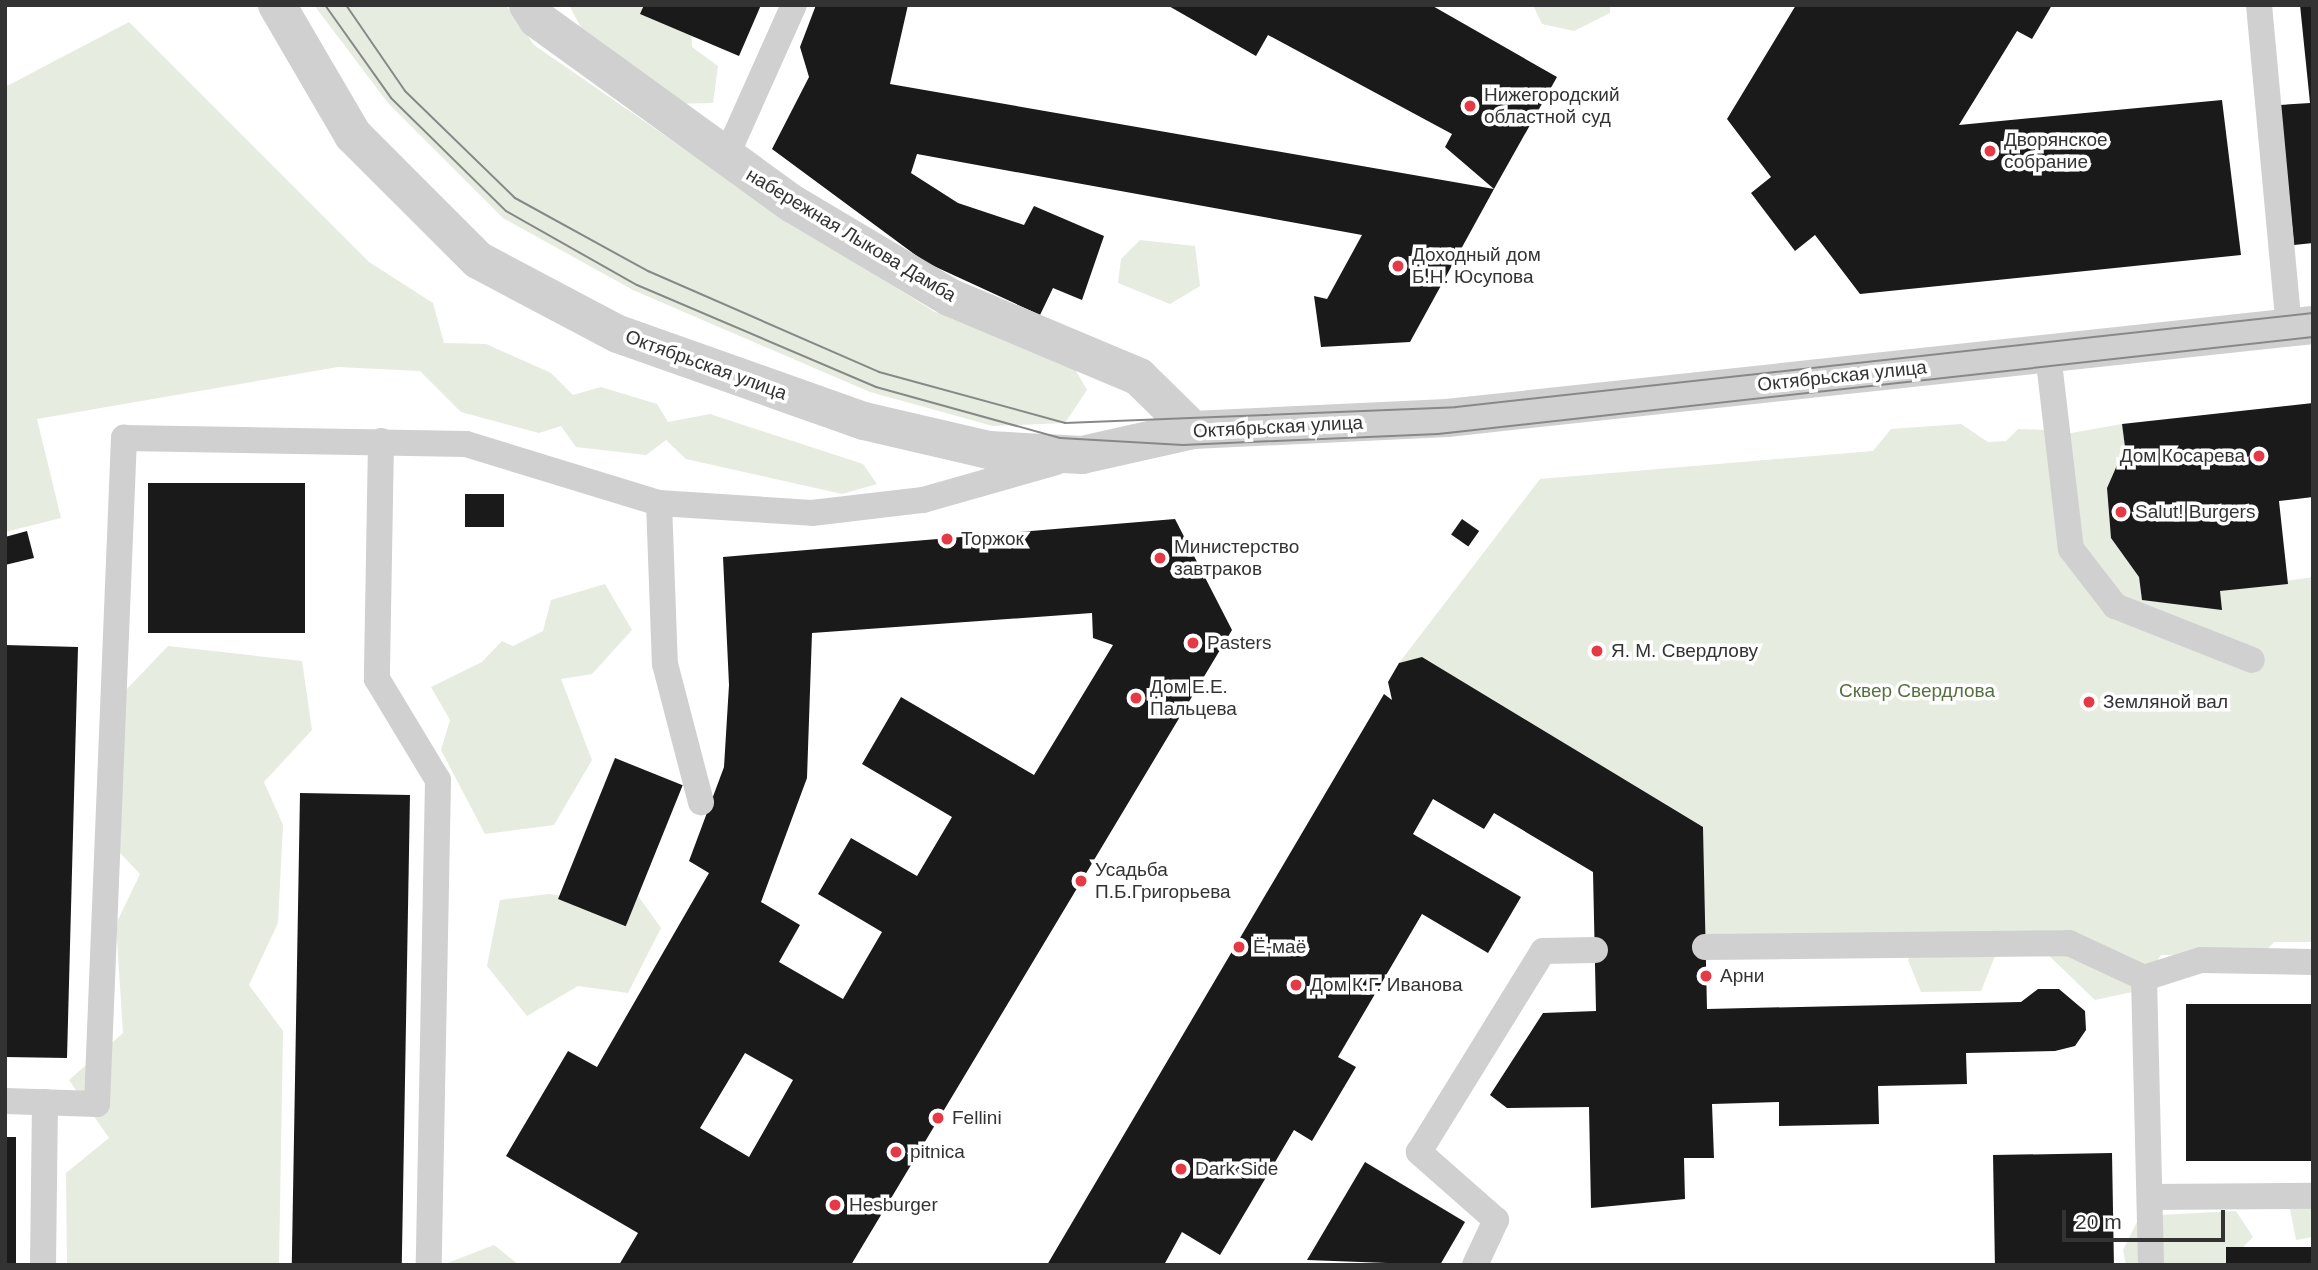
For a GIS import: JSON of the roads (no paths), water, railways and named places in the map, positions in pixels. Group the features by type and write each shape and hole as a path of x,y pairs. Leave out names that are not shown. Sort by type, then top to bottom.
{"street":[{"name":"Октябрьская улица","path":"277,5 353,135 478,260 618,334 864,421 989,450 1082,455 1193,430 1447,418 2301,326"},
{"name":"набережная Лыкова Дамба","path":"528,5 537,19 725,159 949,297 1074,345 1139,377 1193,430"}],"lane":[{"path":"725,159 794,5"},
{"path":"2259,5 2301,326"},
{"path":"2048,354 2071,549 2115,606 2252,660"},
{"path":"5,1101 97,1104 124,438 466,444 659,503 812,513 923,500 1082,455"},
{"path":"381,441 377,679 438,780 429,1265"},
{"path":"659,503 665,664 701,802"},
{"path":"1705,947 2069,943 2144,978 2201,960 2313,962"},
{"path":"1475,1265 1496,1220 1419,1152 1543,951 1595,950"},
{"path":"2144,978 2151,1265"},
{"path":"43,1265 45,1102"},
{"path":"2150,1197 2313,1196"}],"tram line":[{"path":"325,5 391,98 506,211 637,285 876,387 1060,438 1183,445 1438,434 2313,337"},
{"path":"346,5 405,91 515,198 648,271 879,372 1065,423 1456,407 2313,313"}],"place":[{"name":"Нижегородский областной суд","path":"1470,106"},
{"name":"Дворянское собрание","path":"1990,151"},
{"name":"Доходный дом Б.Н. Юсупова","path":"1398,266"},
{"name":"Дом Косарева","path":"2259,456"},
{"name":"Salut! Burgers","path":"2121,512"},
{"name":"Торжок","path":"947,539"},
{"name":"Министерство завтраков","path":"1160,558"},
{"name":"Pasters","path":"1193,643"},
{"name":"Я. М. Свердлову","path":"1597,651"},
{"name":"Дом Е.Е. Пальцева","path":"1136,698"},
{"name":"Земляной вал","path":"2089,702"},
{"name":"Усадьба П.Б.Григорьева","path":"1081,881"},
{"name":"Ё-маё","path":"1239,947"},
{"name":"Арни","path":"1706,976"},
{"name":"Дом К.Г. Иванова","path":"1296,985"},
{"name":"Fellini","path":"938,1118"},
{"name":"pitnica","path":"896,1152"},
{"name":"Dark Side","path":"1181,1169"},
{"name":"Hesburger","path":"835,1205"}],"park label":[{"name":"Сквер Свердлова","path":"1917,691"}]}
